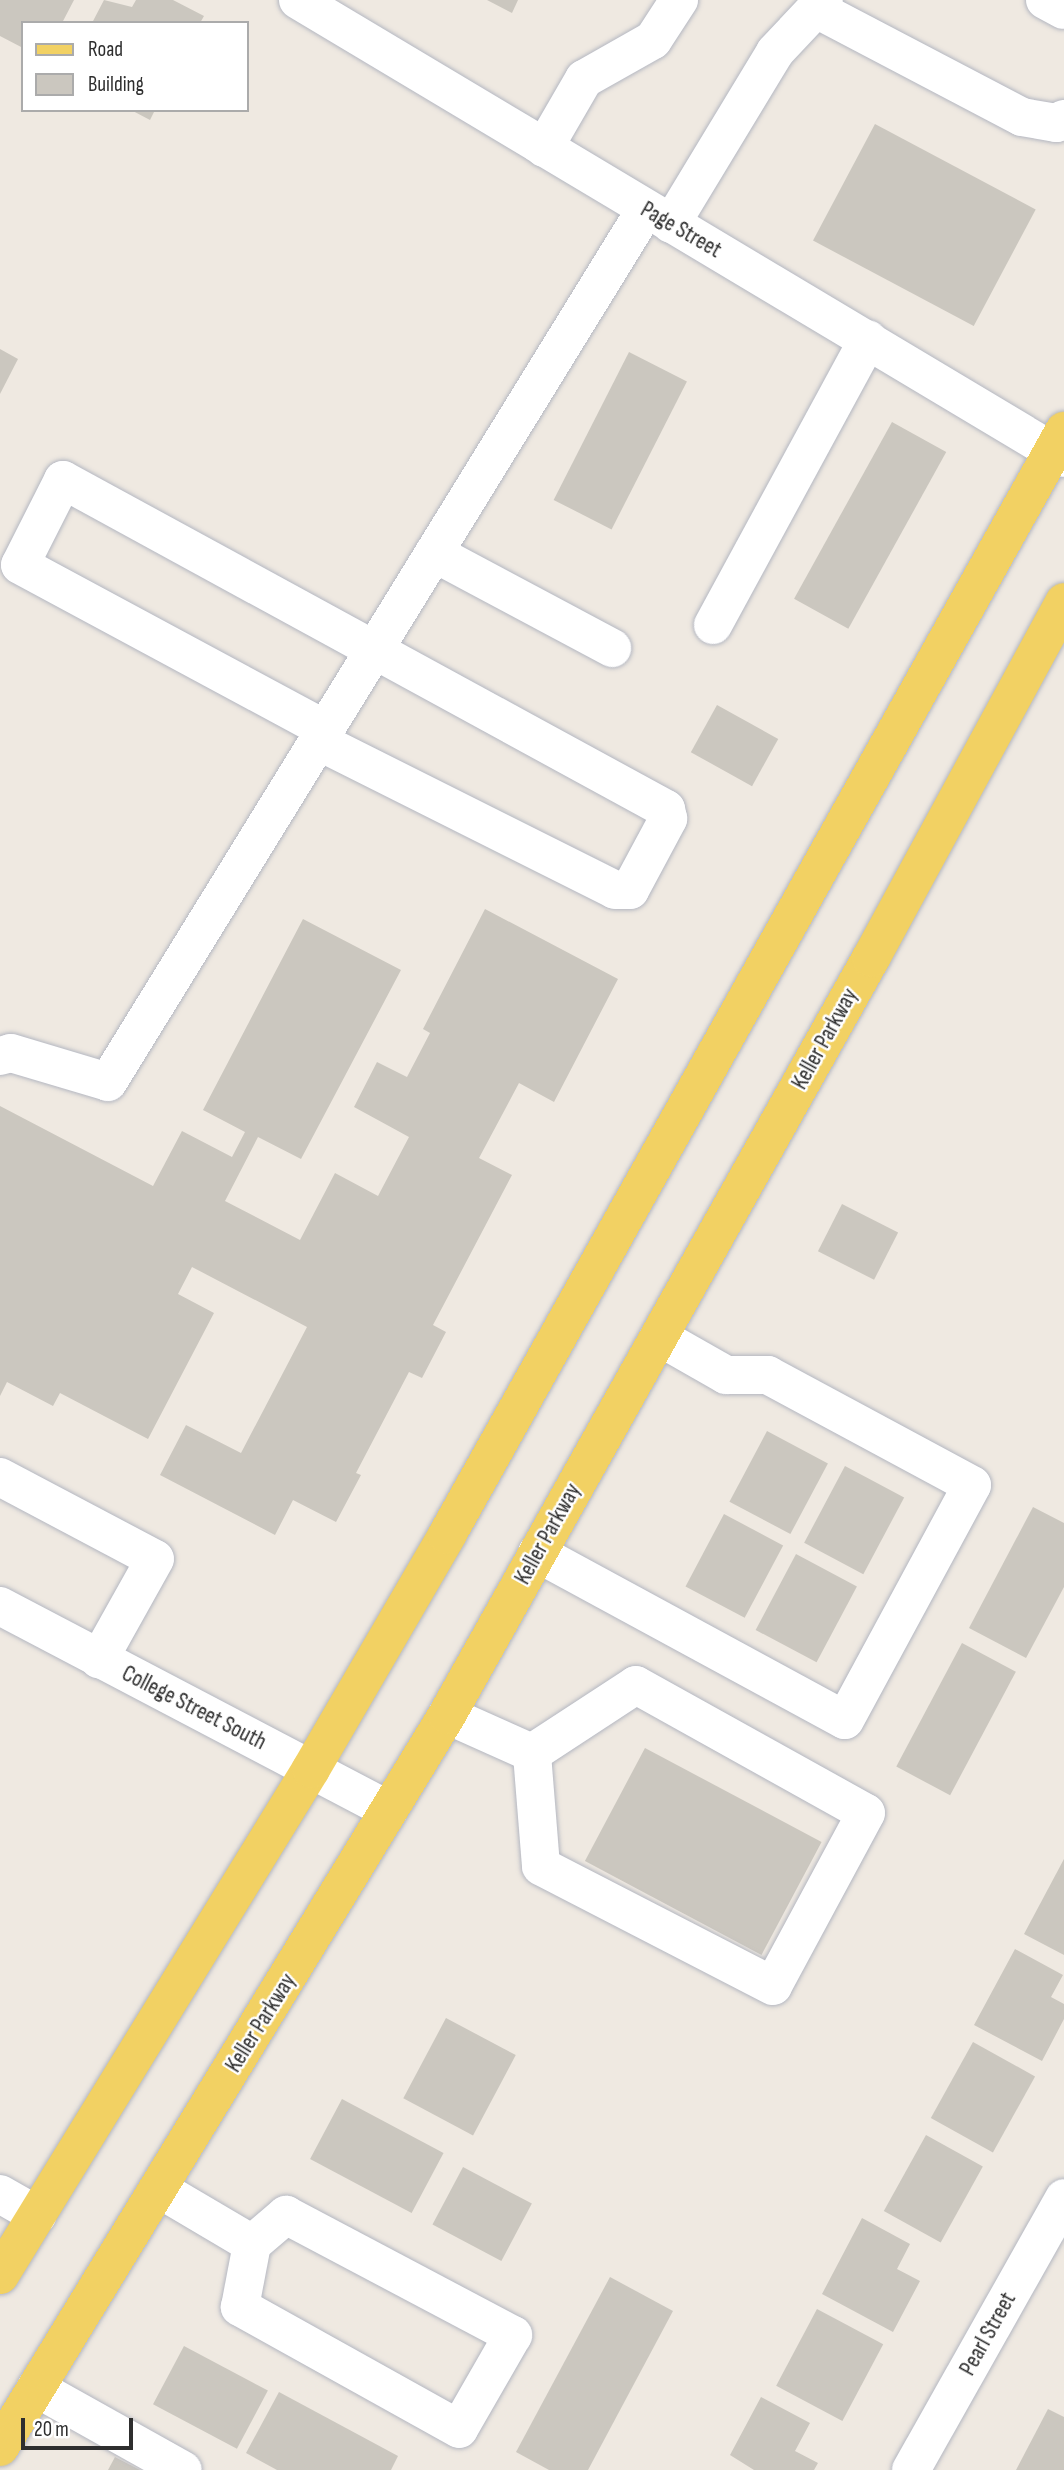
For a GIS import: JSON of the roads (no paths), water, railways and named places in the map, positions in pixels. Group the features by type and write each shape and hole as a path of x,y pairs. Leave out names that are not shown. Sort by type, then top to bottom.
{"main road":[{"path":"0,2274 311,1769 550,1352 1060,446"},
{"name":"Keller Parkway","path":"0,2447 447,1715 659,1337 1064,602"}],"street":[{"name":"Page Street","path":"298,0 658,217 1060,446"},
{"path":"544,148 584,79 653,40 679,0"},
{"path":"1045,0 1064,10"},
{"path":"0,1056 11,1053 107,1082 434,553 658,217 775,52 821,5 1022,117 1056,123 1064,119"},
{"path":"713,625 868,339"},
{"path":"63,480 375,648 666,809 668,820 630,890 615,890 321,735 20,565 63,480"},
{"path":"434,553 612,649"},
{"path":"537,1553 845,1720 972,1485 768,1376 726,1375 659,1337"},
{"path":"0,1477 155,1559 99,1659"},
{"name":"College Street South","path":"0,1606 389,1810"},
{"path":"636,1685 866,1813 773,1986 541,1866 532,1753 636,1685"},
{"path":"447,1715 532,1753"},
{"path":"159,2189 252,2244"},
{"path":"0,2194 37,2215"},
{"name":"Pearl Street","path":"911,2470 1064,2198"},
{"path":"286,2215 513,2335 459,2429 240,2307 252,2244 286,2215"},
{"path":"36,2388 183,2470"}]}
